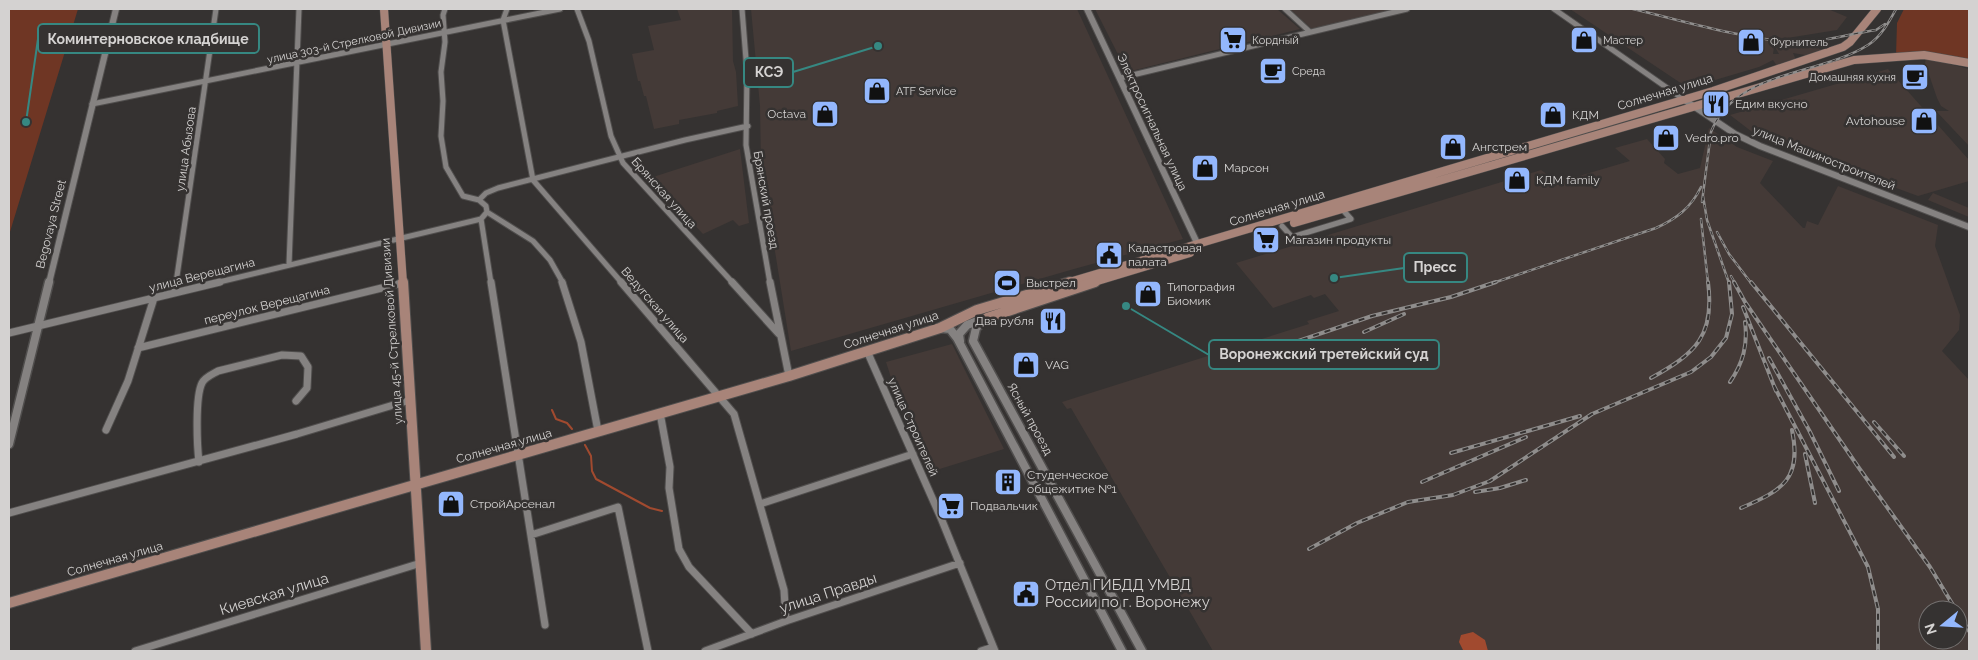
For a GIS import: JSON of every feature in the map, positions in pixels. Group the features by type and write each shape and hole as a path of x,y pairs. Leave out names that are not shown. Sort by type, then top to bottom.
{"main road":[{"name":"улица 45-й Стрелковой Дивизии","path":"384,9 421,563 424,650"},
{"name":"Солнечная улица","path":"987,318 1200,247 1683,99 1844,47 1877,9"},
{"name":"Солнечная улица","path":"9,603 789,376 940,328 977,310 1342,209 1854,60 1924,55 1969,63"},
{"path":"1744,80 1757,88"}],"street":[{"name":"Begovaya Street","path":"9,444 116,9"},
{"name":"улица Абызова","path":"176,292 216,9"},
{"path":"289,265 299,9"},
{"path":"445,9 443,15 444,32 441,72 443,101 441,136 446,167 456,187 464,196 479,200 486,206 487,212 498,222 513,228 531,241 550,260 573,308 598,431"},
{"path":"503,20 507,9"},
{"name":"улица 303-й Стрелковой Дивизии","path":"92,104 560,9"},
{"name":"Брянская улица","path":"577,9 589,40 598,85 620,158 779,334"},
{"name":"Брянский проезд","path":"742,9 748,126 746,144 779,334 789,376"},
{"name":"Электросигнальная улица","path":"1087,9 1200,247"},
{"path":"1285,9 1310,32"},
{"path":"1120,78 1407,9"},
{"name":"улица Машиностроителей","path":"1554,9 1736,134 1760,146 1969,227"},
{"name":"Ведугская улица","path":"503,20 533,180 734,414 784,590 786,621"},
{"path":"479,200 486,193 533,180 685,140 748,126"},
{"path":"1282,226 1292,237 1351,219 1342,209"},
{"path":"400,238 482,219 487,212"},
{"path":"482,219 520,454 545,625"},
{"name":"улица Верещагина","path":"9,333 400,238"},
{"name":"переулок Верещагина","path":"138,348 402,283"},
{"path":"106,430 128,381 154,298"},
{"path":"960,342 959,334 967,326 987,318"},
{"name":"Ясный проезд","path":"987,318 974,329 973,342 1142,651"},
{"name":"Ясный проезд","path":"940,328 950,329 960,342 1122,651"},
{"name":"улица Строителей","path":"867,351 960,563 994,649"},
{"path":"199,462 198,428 202,382 209,376 218,371 282,355 301,356 308,367 307,388 296,401"},
{"path":"9,513 199,462 410,400"},
{"path":"660,413 670,467 669,488 678,549 689,567 752,634"},
{"path":"760,504 913,454"},
{"path":"531,535 618,507 648,651"},
{"name":"Киевская улица","path":"135,651 421,563"},
{"name":"улица Правды","path":"705,651 786,621 960,563"},
{"path":"981,651 994,649"}],"shaded area":[{"path":"9,9 78,9 9,235"},
{"path":"677,9 732,9 733,61 736,72 738,106 717,111 717,113 679,120 679,124 654,129 646,96 644,96 640,81 638,81 632,54 654,50 648,26 681,20"},
{"path":"751,9 1077,9 1183,239 791,351 761,164 760,106"},
{"path":"1095,9 1277,9 1300,29 1127,72"},
{"path":"1290,9 1396,9 1313,30"},
{"path":"1570,9 1828,9 1847,17 1837,30 1775,40 1773,54 1779,54 1775,47 1812,45 1824,51 1811,56 1793,53 1796,60 1777,66 1773,60 1759,67 1688,88"},
{"path":"1904,9 1969,9 1969,62 1896,56 1897,23"},
{"path":"1926,58 1969,69 1969,146 1936,111 1949,111 1941,106 1937,98 1925,63"},
{"path":"1888,69 1969,160 1969,181 1918,196 1760,138 1730,115"},
{"path":"1709,128 1737,147 1773,161 1760,183 1803,228 1805,228 1807,221 1818,225 1838,186 1938,225 1935,246 1960,315 1959,330 1942,351 1969,380 1969,651 1213,651 1071,408 1067,409 1062,402 1309,324 1307,321 1339,311 1325,294 1314,298 1311,295 1273,308 1236,263 1541,170 1552,178 1562,181 1630,161 1615,148 1647,139 1665,159 1664,163 1678,174 1700,168"},
{"path":"740,149 749,223 739,226 733,220 703,234 650,178"},
{"path":"1933,193 1969,208 1969,217 1928,200"},
{"path":"952,344 1004,449 930,472 901,409 886,362"},
{"path":"1473,632 1485,640 1488,651 1463,650 1459,642 1461,635"}],"waterway":[{"path":"552,410 556,419 567,423 572,429"},
{"path":"585,445 591,456 592,471 596,479 650,508 662,511"}],"railway":[{"path":"1633,9 1730,33 1788,42 1810,42 1876,30 1885,24"},
{"path":"1702,202 1711,132 1723,112 1739,97 1758,85 1826,63 1868,45 1881,34 1896,9"},
{"path":"1493,283 1656,228 1670,221 1688,207 1701,187"},
{"path":"1703,196 1707,220 1729,283"},
{"path":"1701,219 1708,283"},
{"path":"1717,232 1729,254 1751,283"},
{"path":"1731,276 1735,283"},
{"path":"1651,378 1680,360 1699,341 1705,330 1708,316 1708,282"},
{"path":"1309,549 1357,523 1408,502 1453,495 1490,481 1592,414 1691,372 1711,357 1726,338 1732,314 1729,282"},
{"path":"1734,282 1745,302 1859,468 1930,567 1950,600"},
{"path":"1751,282 1894,457"},
{"path":"1245,359 1372,316 1451,297 1493,283"},
{"path":"1743,307 1774,386"},
{"path":"1364,332 1404,314"},
{"path":"1730,382 1744,354 1745,322"},
{"path":"1769,358 1809,430 1839,491"},
{"path":"1774,386 1868,567 1878,609 1878,651"},
{"path":"1774,386 1776,391"},
{"path":"1451,453 1580,416"},
{"path":"1874,422 1904,456"},
{"path":"1741,508 1768,495 1786,481 1794,460 1792,430"},
{"path":"1422,482 1526,437"},
{"path":"1805,454 1815,503"},
{"path":"1475,492 1500,488 1526,480"}],"place":[{"name":"Кордный","path":"1233,40"},
{"name":"Мастер","path":"1584,40"},
{"name":"Фурнитель","path":"1751,42"},
{"name":"КСЭ","path":"878,46"},
{"name":"Среда","path":"1273,71"},
{"name":"Домашняя кухня","path":"1915,77"},
{"name":"ATF Service","path":"877,91"},
{"name":"Едим вкусно","path":"1716,104"},
{"name":"Octava","path":"825,114"},
{"name":"КДМ","path":"1553,115"},
{"name":"Avtohouse","path":"1924,121"},
{"name":"Коминтерновское кладбище","path":"26,122"},
{"name":"Vedro.pro","path":"1666,138"},
{"name":"Ангстрем","path":"1453,147"},
{"name":"Марсон","path":"1205,168"},
{"name":"КДМ family","path":"1517,180"},
{"name":"Магазин продукты","path":"1266,240"},
{"name":"Кадастровая палата","path":"1109,255"},
{"name":"Пресс","path":"1334,278"},
{"name":"Выстрел","path":"1007,283"},
{"name":"Типография Биомик","path":"1148,294"},
{"name":"Воронежский третейский суд","path":"1126,306"},
{"name":"Два рубля","path":"1053,321"},
{"name":"VAG","path":"1026,365"},
{"name":"Студенческое общежитие №1","path":"1008,482"},
{"name":"СтройАрсенал","path":"451,504"},
{"name":"Подвальчик","path":"951,506"},
{"name":"Отдел ГИБДД УМВД России по г. Воронежу","path":"1026,594"}]}
